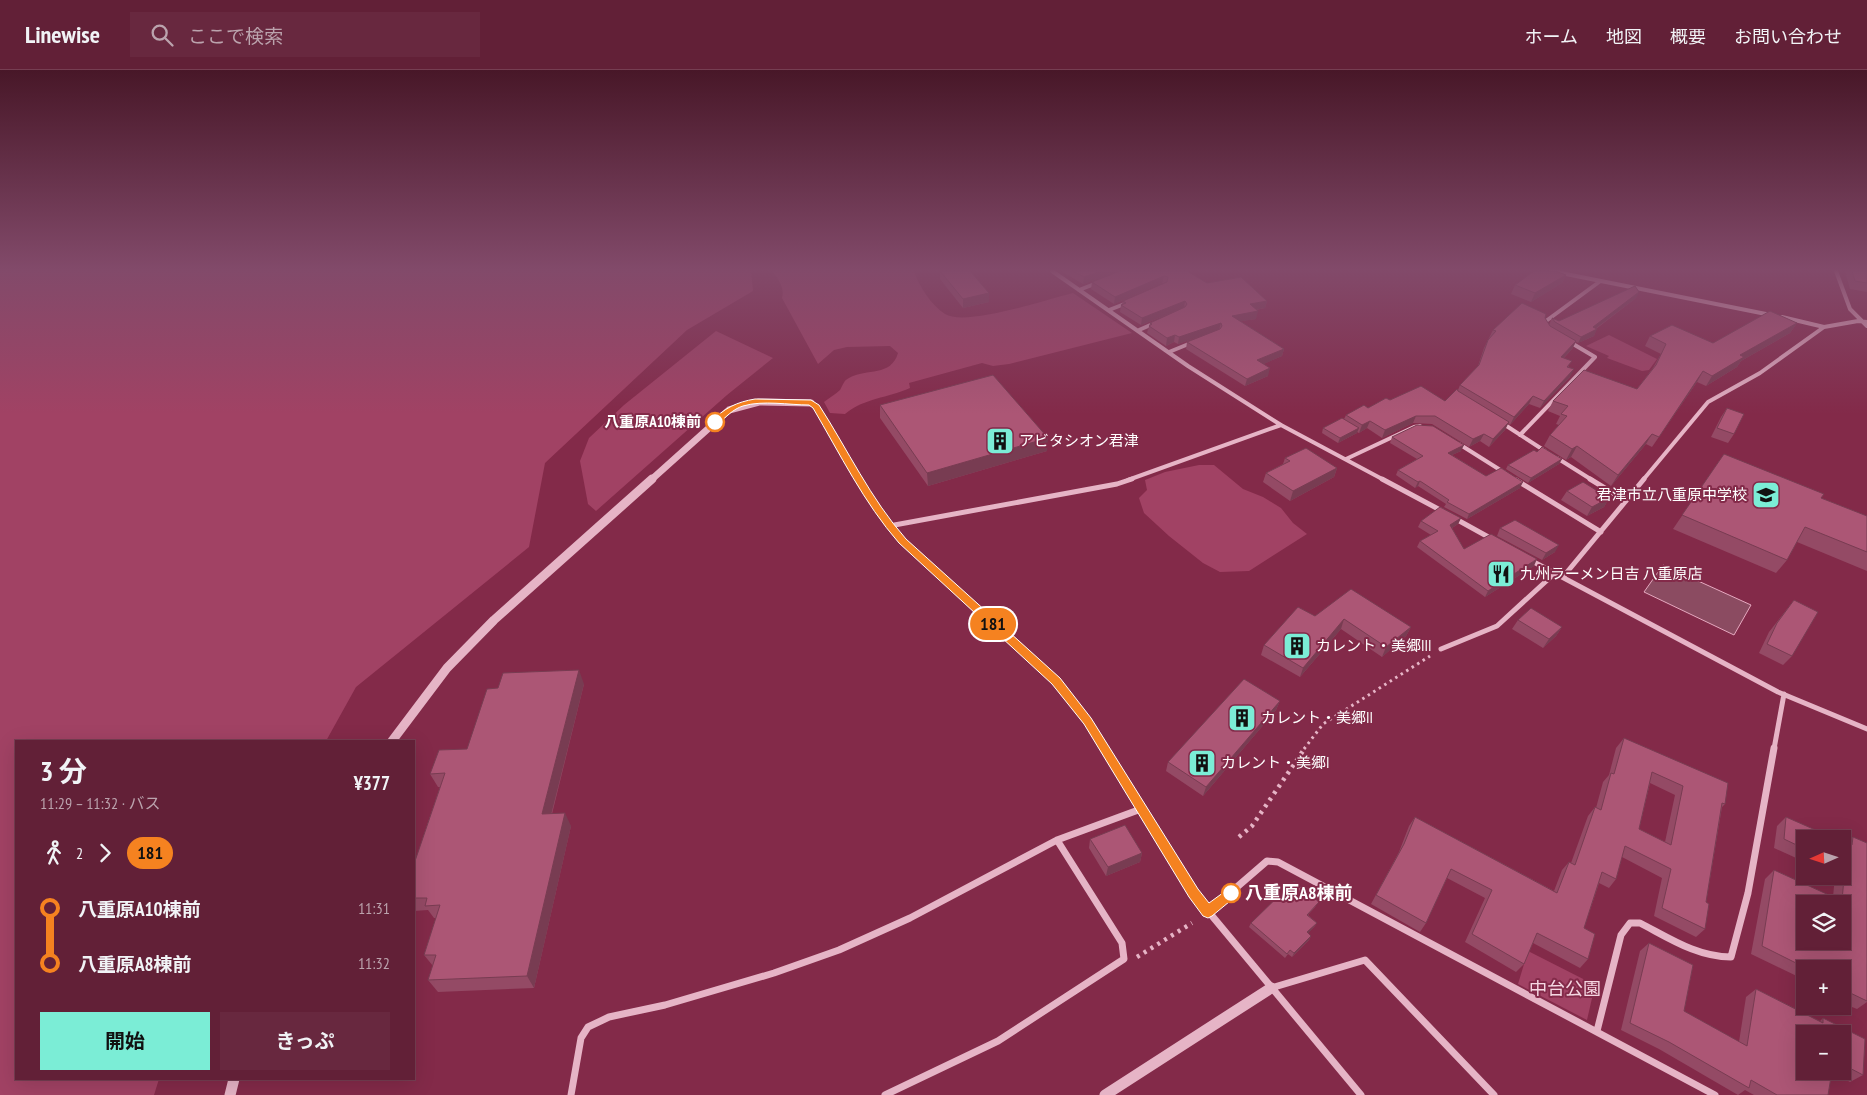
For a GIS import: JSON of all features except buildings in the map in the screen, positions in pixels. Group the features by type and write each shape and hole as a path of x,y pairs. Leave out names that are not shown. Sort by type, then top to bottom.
{"street":[{"path":"1122,319 1169,352 1281,425 1346,458 1502,544"},
{"path":"1549,319 1545,325 1549,331"},
{"path":"1792,319 1824,327"},
{"path":"1858,321 1867,326"},
{"path":"1563,578 1708,402 1760,373 1824,327 1858,321 1867,322"},
{"path":"1139,330 1156,323"},
{"path":"1520,435 1595,357 1564,338"},
{"path":"1169,352 1193,343"},
{"path":"393,740 447,668 494,620 729,410 740,404 755,402 811,403 816,406 874,505 902,541 1056,681 1088,721 1193,893 1361,1095"},
{"path":"1497,420 1626,501"},
{"path":"890,526 1117,484 1281,425"},
{"path":"1346,458 1414,426 1422,426"},
{"path":"1458,443 1601,532"},
{"path":"1527,559 1710,657 1784,694 1867,729"},
{"path":"1441,649 1497,626 1555,573"},
{"path":"1597,1031 1620,935 1630,923 1640,923 1706,955 1720,958 1731,957 1748,893 1784,694"},
{"path":"572,1095 582,1038 588,1027 609,1017 665,1005 774,973 839,950 910,918 1056,840 1141,810"},
{"path":"885,1095 998,1041 1124,959 1122,943 1056,840"},
{"path":"1208,912 1267,862 1278,862 1715,1095"},
{"path":"1105,1095 1271,988 1365,960 1494,1095"},
{"path":"230,1095 234,1080"}],"path":[{"path":"1239,837 1252,826 1323,724 1441,649"},
{"path":"1124,959 1141,956 1192,923"}],"green space":[{"path":"0,319 706,319 687,330 545,463 529,547 356,687 327,740 15,740 15,1080 159,1080 154,1095 0,1095"},
{"path":"793,319 1111,319 1132,333 1009,364 993,366 982,363 909,383 910,388 868,401 845,414 830,413 824,402 840,390 849,378 890,366 895,361 898,353 890,346 847,347 834,350 818,364"},
{"path":"716,331 773,358 727,395 596,511 588,504 580,461 589,438 624,405"},
{"path":"1609,335 1657,359 1649,370 1642,371 1607,358 1609,356 1586,346"},
{"path":"1199,465 1214,465 1243,489 1263,497 1281,508 1293,523 1307,534 1249,571 1220,572 1203,563 1144,513 1139,498 1147,490 1145,480 1165,472"},
{"name":"中台公園","path":"1528,951 1595,985 1587,1020 1518,984"}],"shaded area":[{"path":"1663,565 1751,605 1734,635 1644,592"}],"bus line":[{"name":"181","path":"715,422 729,410 740,404 755,402 811,403 816,406 874,505 902,541 1056,681 1088,721 1193,893 1208,912 1231,893"}],"place":[{"name":"八重原A10棟前","path":"715,422"},
{"name":"アビタシオン君津","path":"1000,441"},
{"name":"君津市立八重原中学校","path":"1766,495"},
{"name":"九州ラーメン日吉 八重原店","path":"1501,574"},
{"name":"カレント・美郷III","path":"1297,646"},
{"name":"カレント・美郷II","path":"1242,718"},
{"name":"カレント・美郷I","path":"1202,763"},
{"name":"八重原A8棟前","path":"1231,893"}]}
